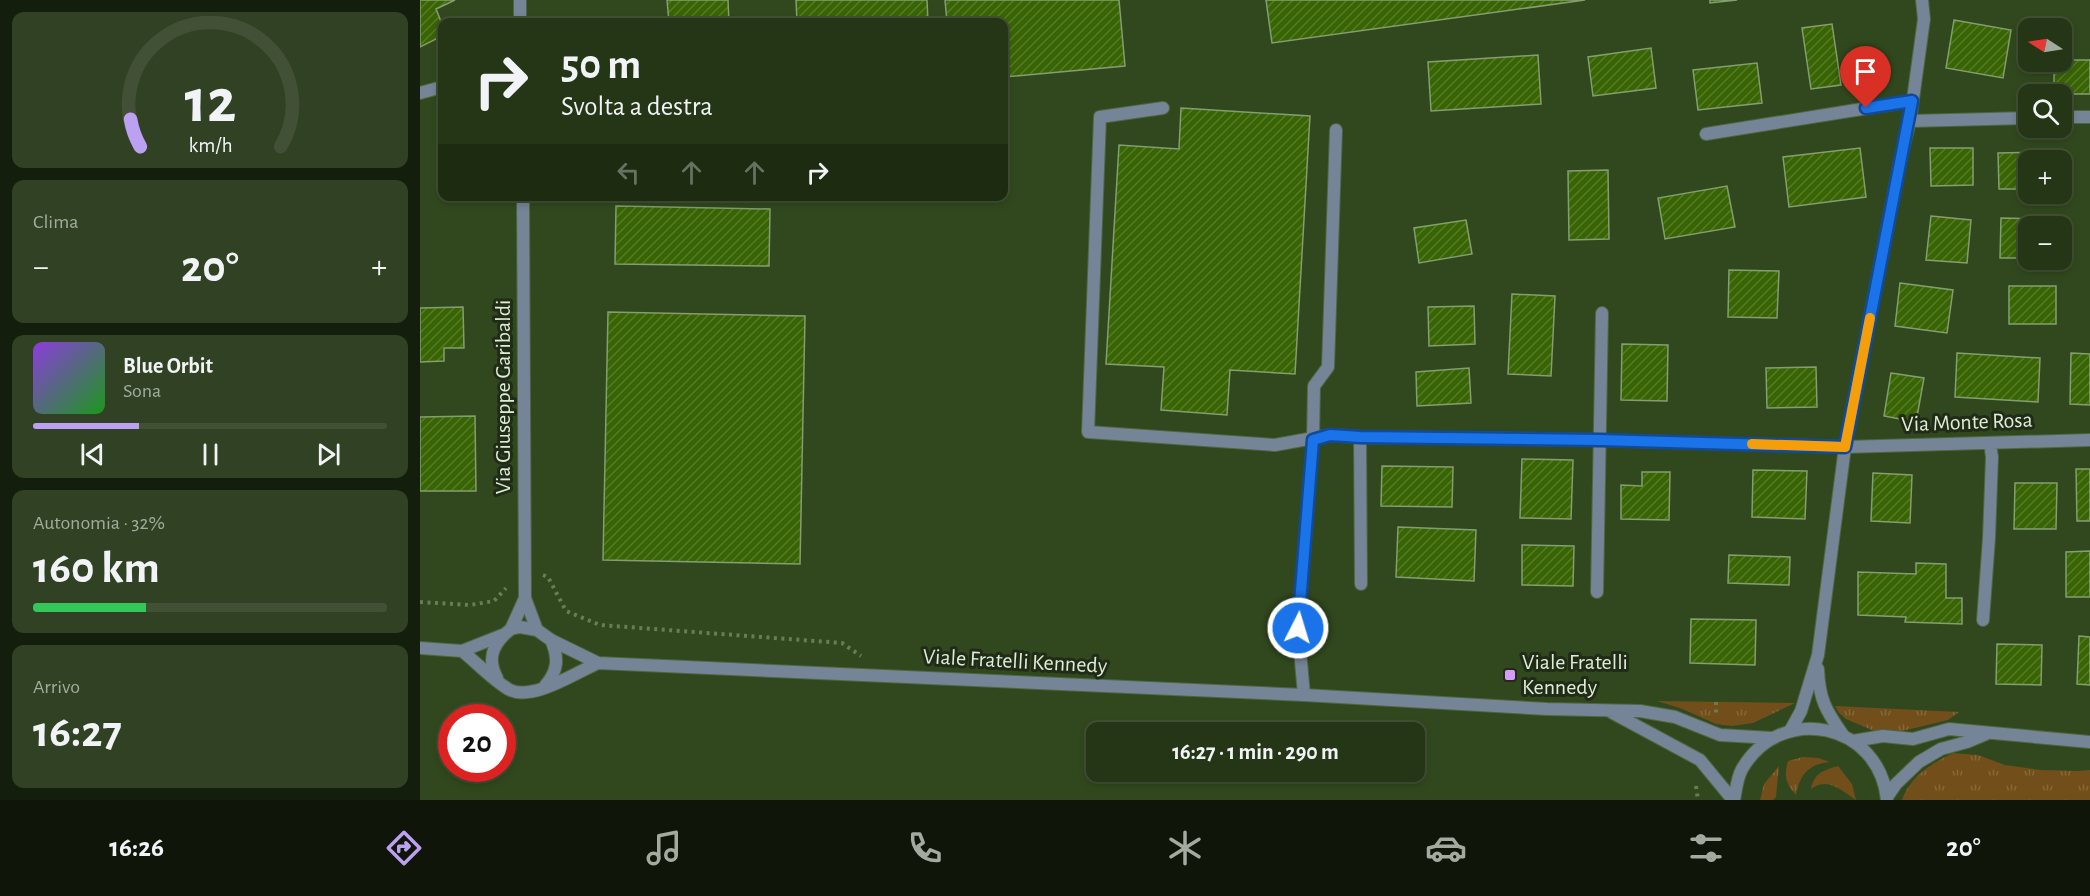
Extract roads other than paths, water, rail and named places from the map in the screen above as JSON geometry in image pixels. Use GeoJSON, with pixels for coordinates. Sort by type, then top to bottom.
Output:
{"type":"FeatureCollection","features":[{"type":"Feature","properties":{"kind":"street"},"geometry":{"type":"LineString","coordinates":[[520,0],[520,18]]}},
{"type":"Feature","properties":{"kind":"street"},"geometry":{"type":"LineString","coordinates":[[1848,738],[1829,715],[1819,690],[1818,655],[1845,447],[1900,161],[1910,121],[1924,20],[1922,0]]}},
{"type":"Feature","properties":{"kind":"street"},"geometry":{"type":"LineString","coordinates":[[420,93],[438,88]]}},
{"type":"Feature","properties":{"kind":"street"},"geometry":{"type":"LineString","coordinates":[[1706,134],[1912,101]]}},
{"type":"Feature","properties":{"kind":"street","name":"Via Monte Rosa"},"geometry":{"type":"LineString","coordinates":[[1163,108],[1100,117],[1088,432],[1275,445],[1313,440],[1330,435],[1845,447],[2090,440]]}},
{"type":"Feature","properties":{"kind":"street"},"geometry":{"type":"LineString","coordinates":[[2072,117],[2090,117]]}},
{"type":"Feature","properties":{"kind":"street"},"geometry":{"type":"LineString","coordinates":[[1910,121],[2018,118]]}},
{"type":"Feature","properties":{"kind":"street"},"geometry":{"type":"LineString","coordinates":[[1304,695],[1298,628],[1313,440],[1314,386],[1328,367],[1336,130]]}},
{"type":"Feature","properties":{"kind":"street","name":"Via Giuseppe Garibaldi"},"geometry":{"type":"LineString","coordinates":[[523,201],[525,598],[537,630]]}},
{"type":"Feature","properties":{"kind":"street"},"geometry":{"type":"LineString","coordinates":[[1597,592],[1602,313]]}},
{"type":"Feature","properties":{"kind":"street"},"geometry":{"type":"LineString","coordinates":[[1360,437],[1361,584]]}},
{"type":"Feature","properties":{"kind":"street"},"geometry":{"type":"LineString","coordinates":[[1983,620],[1989,538],[1992,457],[1990,443]]}},
{"type":"Feature","properties":{"kind":"street","name":"Via Giuseppe Garibaldi"},"geometry":{"type":"LineString","coordinates":[[508,632],[525,598]]}},
{"type":"Feature","properties":{"kind":"street"},"geometry":{"type":"LineString","coordinates":[[420,648],[462,651],[520,627],[537,630]]}},
{"type":"Feature","properties":{"kind":"street","name":"Viale Fratelli Kennedy"},"geometry":{"type":"LineString","coordinates":[[537,630],[551,640],[598,663],[1640,711],[1675,717],[1720,735],[1772,738]]}},
{"type":"Feature","properties":{"kind":"street"},"geometry":{"type":"LineString","coordinates":[[498,681],[492,669],[491,656],[496,643],[508,632]]}},
{"type":"Feature","properties":{"kind":"street"},"geometry":{"type":"LineString","coordinates":[[544,687],[553,677],[557,665],[556,652],[551,640]]}},
{"type":"Feature","properties":{"kind":"street","name":"Viale Fratelli Kennedy"},"geometry":{"type":"LineString","coordinates":[[462,651],[507,689],[520,693],[532,692],[598,663]]}},
{"type":"Feature","properties":{"kind":"street"},"geometry":{"type":"LineString","coordinates":[[1790,731],[1801,711],[1818,655]]}},
{"type":"Feature","properties":{"kind":"street","name":"Viale Fratelli Kennedy"},"geometry":{"type":"LineString","coordinates":[[1610,711],[1700,760],[1733,800]]}},
{"type":"Feature","properties":{"kind":"street","name":"Viale Fratelli Kennedy"},"geometry":{"type":"LineString","coordinates":[[1733,800],[1742,770],[1755,752],[1772,738],[1790,731],[1816,728],[1848,738],[1883,736],[1913,739],[1948,729],[2090,742]]}},
{"type":"Feature","properties":{"kind":"street","name":"Viale Fratelli Kennedy"},"geometry":{"type":"LineString","coordinates":[[1887,799],[1896,784],[1919,762],[1941,749],[1986,734]]}},
{"type":"Feature","properties":{"kind":"street","name":"Viale Fratelli Kennedy"},"geometry":{"type":"LineString","coordinates":[[1848,738],[1869,755],[1877,767],[1887,799]]}},
{"type":"Feature","properties":{"kind":"place","name":"Viale Fratelli Kennedy"},"geometry":{"type":"Point","coordinates":[1510,675]}}]}
